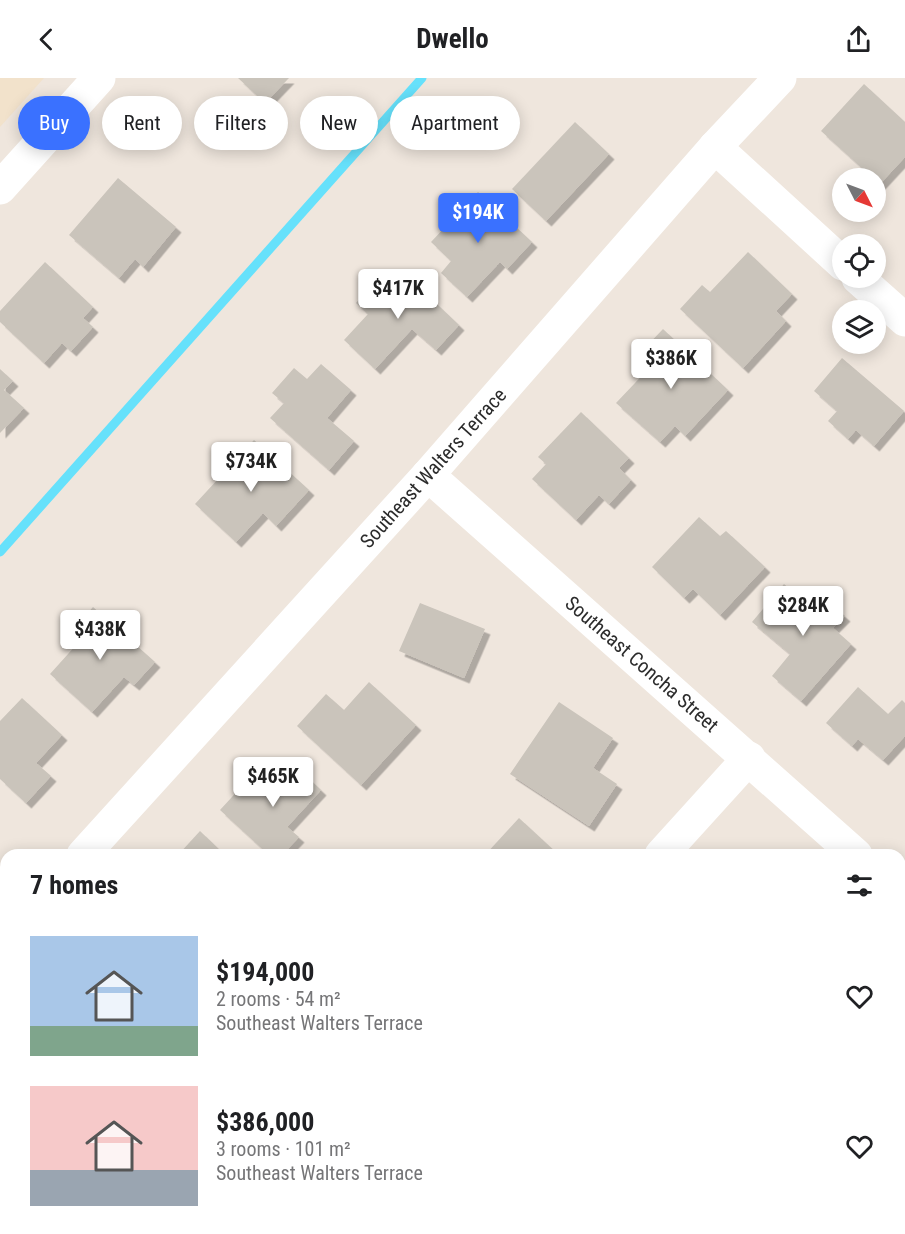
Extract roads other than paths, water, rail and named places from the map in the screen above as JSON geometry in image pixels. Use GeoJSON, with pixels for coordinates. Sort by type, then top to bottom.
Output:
{"type":"FeatureCollection","features":[{"type":"Feature","properties":{"kind":"street"},"geometry":{"type":"LineString","coordinates":[[0,188],[99,78]]}},
{"type":"Feature","properties":{"kind":"street","name":"Southeast Walters Terrace"},"geometry":{"type":"LineString","coordinates":[[87,849],[428,475],[715,147],[780,78]]}},
{"type":"Feature","properties":{"kind":"street"},"geometry":{"type":"LineString","coordinates":[[715,147],[832,254]]}},
{"type":"Feature","properties":{"kind":"street"},"geometry":{"type":"LineString","coordinates":[[869,288],[905,320]]}},
{"type":"Feature","properties":{"kind":"street","name":"Southeast Concha Street"},"geometry":{"type":"LineString","coordinates":[[428,475],[849,849]]}},
{"type":"Feature","properties":{"kind":"street"},"geometry":{"type":"LineString","coordinates":[[667,849],[749,758]]}},
{"type":"Feature","properties":{"kind":"waterway"},"geometry":{"type":"LineString","coordinates":[[0,552],[422,78]]}}]}
